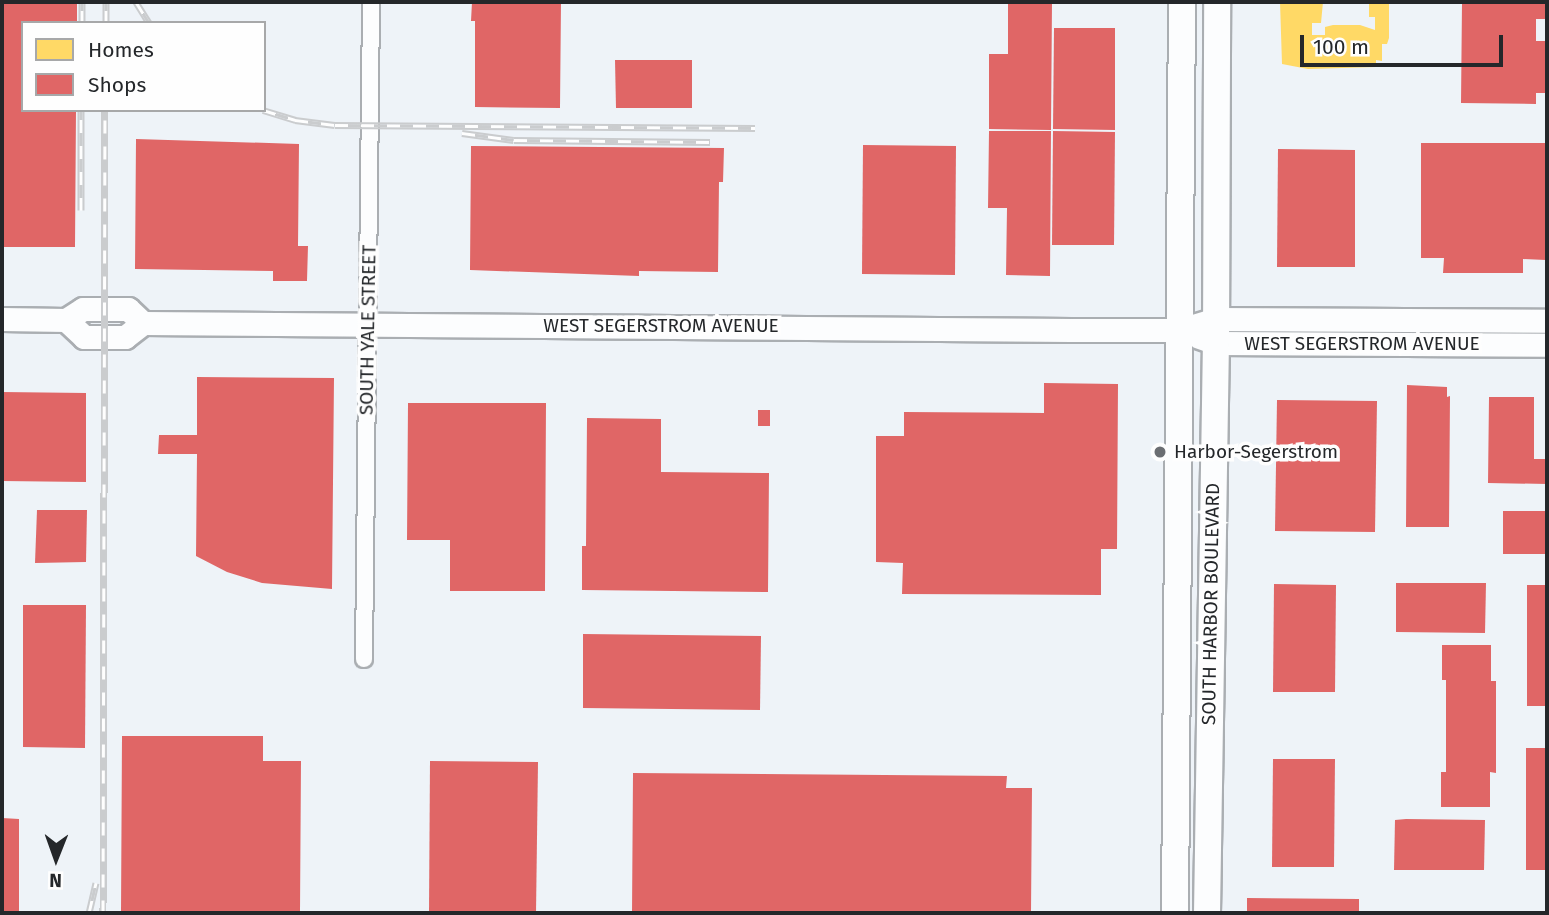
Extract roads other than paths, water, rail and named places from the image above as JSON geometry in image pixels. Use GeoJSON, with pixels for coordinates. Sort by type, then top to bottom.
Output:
{"type":"FeatureCollection","features":[{"type":"Feature","properties":{"kind":"main road","name":"SOUTH HARBOR BOULEVARD"},"geometry":{"type":"LineString","coordinates":[[1175,913],[1182,2]]}},
{"type":"Feature","properties":{"kind":"main road","name":"SOUTH HARBOR BOULEVARD"},"geometry":{"type":"LineString","coordinates":[[1207,913],[1216,331],[1217,2]]}},
{"type":"Feature","properties":{"kind":"main road","name":"WEST SEGERSTROM AVENUE"},"geometry":{"type":"LineString","coordinates":[[2,319],[66,320],[83,309],[128,309],[143,323],[1180,330],[1547,345]]}},
{"type":"Feature","properties":{"kind":"main road","name":"WEST SEGERSTROM AVENUE"},"geometry":{"type":"LineString","coordinates":[[1216,331],[1547,321]]}},
{"type":"Feature","properties":{"kind":"street","name":"SOUTH YALE STREET"},"geometry":{"type":"LineString","coordinates":[[364,659],[371,2]]}},
{"type":"Feature","properties":{"kind":"railway"},"geometry":{"type":"LineString","coordinates":[[82,2],[82,21]]}},
{"type":"Feature","properties":{"kind":"railway"},"geometry":{"type":"LineString","coordinates":[[106,2],[106,21]]}},
{"type":"Feature","properties":{"kind":"railway"},"geometry":{"type":"LineString","coordinates":[[136,2],[148,21]]}},
{"type":"Feature","properties":{"kind":"railway"},"geometry":{"type":"LineString","coordinates":[[266,111],[295,120],[335,125],[755,128]]}},
{"type":"Feature","properties":{"kind":"railway"},"geometry":{"type":"LineString","coordinates":[[81,112],[81,210]]}},
{"type":"Feature","properties":{"kind":"railway"},"geometry":{"type":"LineString","coordinates":[[103,913],[105,112]]}},
{"type":"Feature","properties":{"kind":"railway"},"geometry":{"type":"LineString","coordinates":[[462,133],[514,140],[710,142]]}},
{"type":"Feature","properties":{"kind":"railway"},"geometry":{"type":"LineString","coordinates":[[89,913],[96,883]]}},
{"type":"Feature","properties":{"kind":"place","name":"Harbor-Segerstrom"},"geometry":{"type":"Point","coordinates":[1160,452]}}]}
